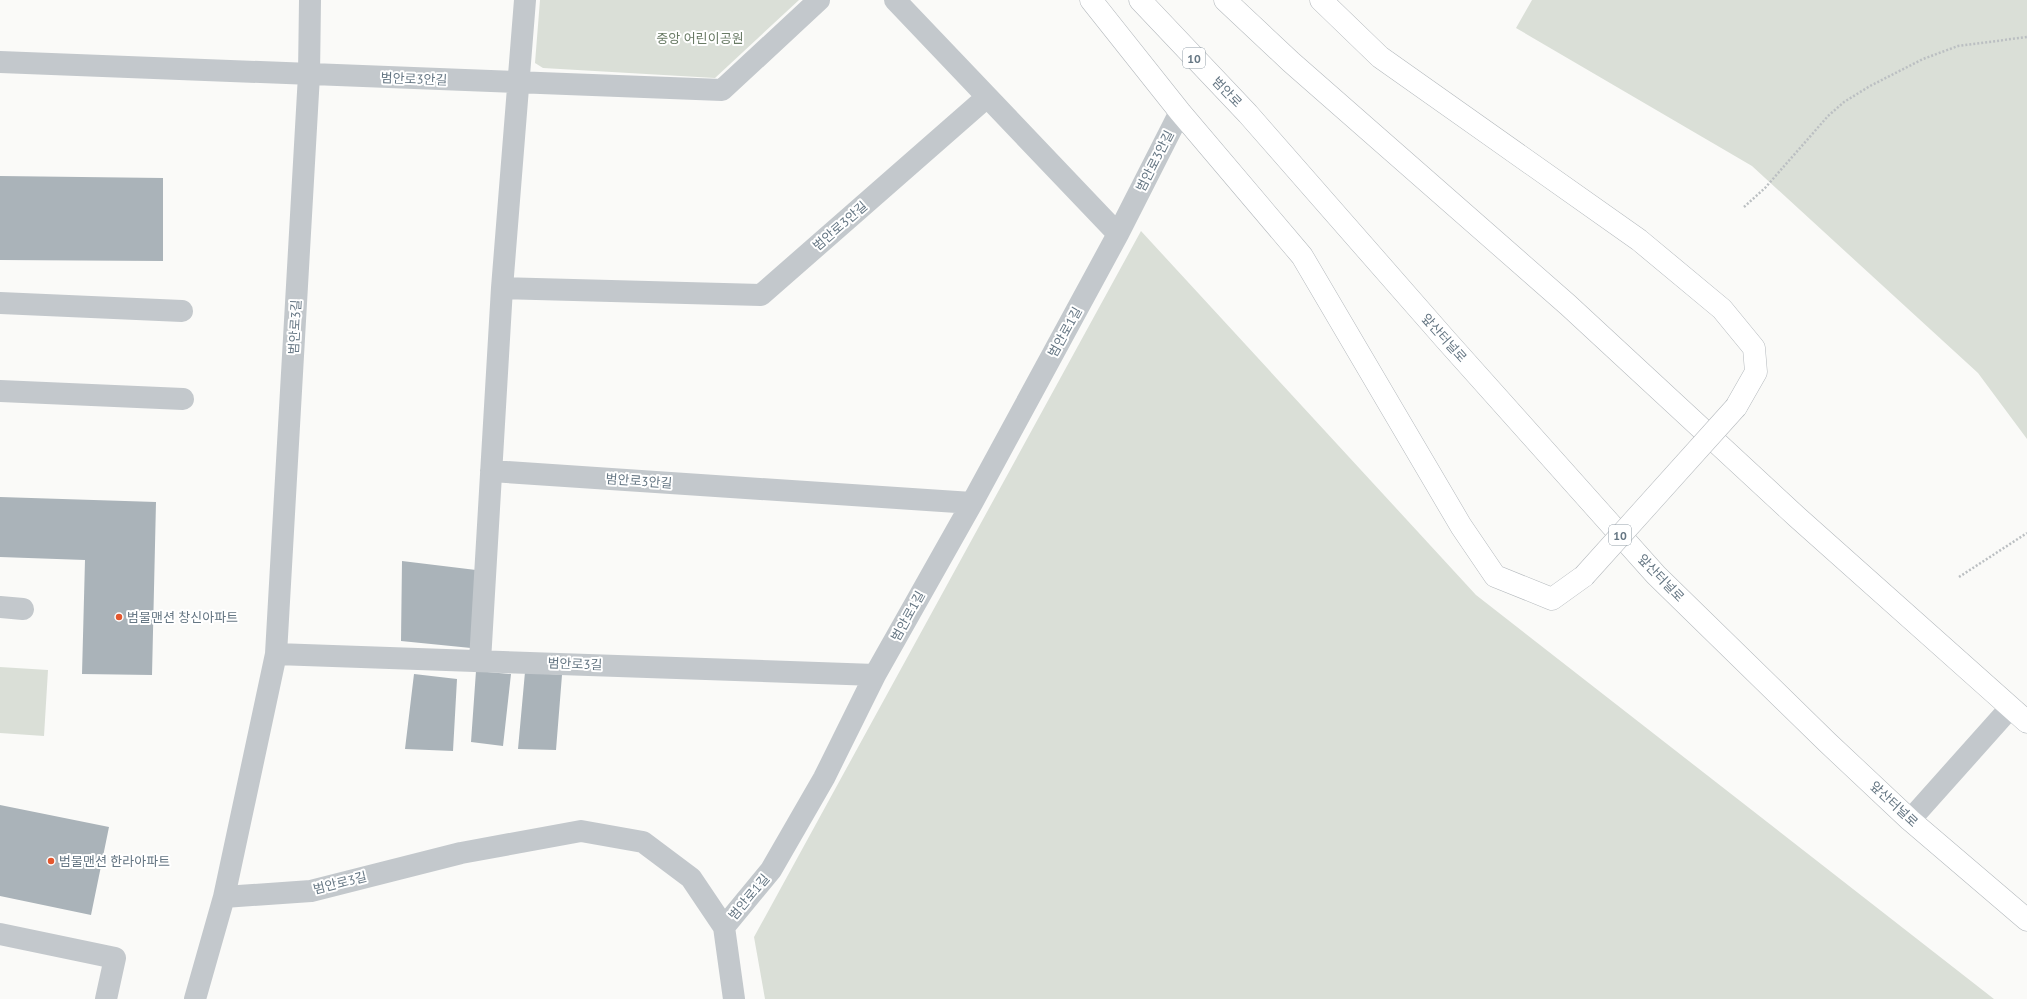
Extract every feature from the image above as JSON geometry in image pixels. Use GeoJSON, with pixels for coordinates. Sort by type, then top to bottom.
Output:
{"type":"FeatureCollection","features":[{"type":"Feature","properties":{"kind":"highway"},"geometry":{"type":"LineString","coordinates":[[1091,0],[1180,112],[1302,256],[1462,526],[1495,576],[1552,599],[1584,576],[1736,407],[1756,372],[1754,348],[1722,309],[1639,240],[1380,57],[1321,0]]}},
{"type":"Feature","properties":{"kind":"highway","name":"범안로"},"geometry":{"type":"LineString","coordinates":[[1140,0],[1248,114]]}},
{"type":"Feature","properties":{"kind":"highway"},"geometry":{"type":"LineString","coordinates":[[1225,0],[1291,62],[1568,305],[1797,517],[2027,722]]}},
{"type":"Feature","properties":{"kind":"highway","name":"앞산터널로"},"geometry":{"type":"LineString","coordinates":[[1248,114],[1441,334],[1656,575],[1827,742],[1910,820],[2027,920]]}},
{"type":"Feature","properties":{"kind":"street","name":"범안로3길"},"geometry":{"type":"LineString","coordinates":[[195,999],[224,897],[276,654],[309,75],[310,0]]}},
{"type":"Feature","properties":{"kind":"street"},"geometry":{"type":"LineString","coordinates":[[480,661],[502,288],[525,0]]}},
{"type":"Feature","properties":{"kind":"street","name":"범안로3안길"},"geometry":{"type":"LineString","coordinates":[[0,62],[722,90],[819,0]]}},
{"type":"Feature","properties":{"kind":"street"},"geometry":{"type":"LineString","coordinates":[[895,0],[1118,234]]}},
{"type":"Feature","properties":{"kind":"street","name":"범안로3안길"},"geometry":{"type":"LineString","coordinates":[[502,288],[761,296],[988,97]]}},
{"type":"Feature","properties":{"kind":"street","name":"범안로3안길"},"geometry":{"type":"LineString","coordinates":[[1118,234],[1180,112]]}},
{"type":"Feature","properties":{"kind":"street","name":"범안로1길"},"geometry":{"type":"LineString","coordinates":[[734,999],[724,927],[771,870],[824,778],[875,675],[972,503],[1118,234]]}},
{"type":"Feature","properties":{"kind":"street"},"geometry":{"type":"LineString","coordinates":[[0,303],[182,310]]}},
{"type":"Feature","properties":{"kind":"street"},"geometry":{"type":"LineString","coordinates":[[0,391],[183,399]]}},
{"type":"Feature","properties":{"kind":"street","name":"범안로3안길"},"geometry":{"type":"LineString","coordinates":[[491,472],[972,503]]}},
{"type":"Feature","properties":{"kind":"street"},"geometry":{"type":"LineString","coordinates":[[0,607],[23,609]]}},
{"type":"Feature","properties":{"kind":"street","name":"범안로3길"},"geometry":{"type":"LineString","coordinates":[[276,654],[875,675]]}},
{"type":"Feature","properties":{"kind":"street"},"geometry":{"type":"LineString","coordinates":[[1910,820],[2010,708]]}},
{"type":"Feature","properties":{"kind":"street","name":"범안로3길"},"geometry":{"type":"LineString","coordinates":[[224,897],[311,891],[460,853],[581,831],[643,842],[692,878],[724,927]]}},
{"type":"Feature","properties":{"kind":"street"},"geometry":{"type":"LineString","coordinates":[[0,934],[115,958],[106,999]]}},
{"type":"Feature","properties":{"kind":"path"},"geometry":{"type":"LineString","coordinates":[[1744,206],[1765,188],[1828,116],[1844,102],[1870,86],[1923,59],[1958,46],[2027,37]]}},
{"type":"Feature","properties":{"kind":"path"},"geometry":{"type":"LineString","coordinates":[[1959,577],[2027,533]]}},
{"type":"Feature","properties":{"kind":"green space","name":"중앙 어린이공원"},"geometry":{"type":"Polygon","coordinates":[[[540,0],[799,0],[715,78],[543,68],[535,63],[540,0]]]}},
{"type":"Feature","properties":{"kind":"green space"},"geometry":{"type":"Polygon","coordinates":[[[1532,0],[2027,0],[2027,439],[1978,373],[1752,166],[1516,28],[1532,0]]]}},
{"type":"Feature","properties":{"kind":"green space"},"geometry":{"type":"Polygon","coordinates":[[[1141,231],[1476,595],[1994,999],[765,999],[754,937],[1141,231]]]}},
{"type":"Feature","properties":{"kind":"green space"},"geometry":{"type":"Polygon","coordinates":[[[0,667],[48,670],[44,736],[0,733],[0,667]]]}},
{"type":"Feature","properties":{"kind":"building"},"geometry":{"type":"Polygon","coordinates":[[[0,176],[163,178],[163,261],[0,260],[0,176]]]}},
{"type":"Feature","properties":{"kind":"building","name":"범물맨션 창신아파트"},"geometry":{"type":"Polygon","coordinates":[[[0,497],[156,502],[152,675],[82,674],[85,560],[0,557],[0,497]]]}},
{"type":"Feature","properties":{"kind":"building"},"geometry":{"type":"Polygon","coordinates":[[[402,561],[476,570],[471,648],[401,641],[402,561]]]}},
{"type":"Feature","properties":{"kind":"building"},"geometry":{"type":"Polygon","coordinates":[[[476,671],[511,674],[503,746],[471,742],[476,671]]]}},
{"type":"Feature","properties":{"kind":"building"},"geometry":{"type":"Polygon","coordinates":[[[525,672],[562,675],[556,750],[518,749],[525,672]]]}},
{"type":"Feature","properties":{"kind":"building"},"geometry":{"type":"Polygon","coordinates":[[[414,674],[457,679],[453,751],[405,749],[414,674]]]}},
{"type":"Feature","properties":{"kind":"building","name":"범물맨션 한라아파트"},"geometry":{"type":"Polygon","coordinates":[[[0,805],[109,827],[91,915],[0,896],[0,805]]]}},
{"type":"Feature","properties":{"kind":"place","name":"범물맨션 창신아파트"},"geometry":{"type":"Point","coordinates":[119,617]}},
{"type":"Feature","properties":{"kind":"place","name":"범물맨션 한라아파트"},"geometry":{"type":"Point","coordinates":[51,861]}}]}
